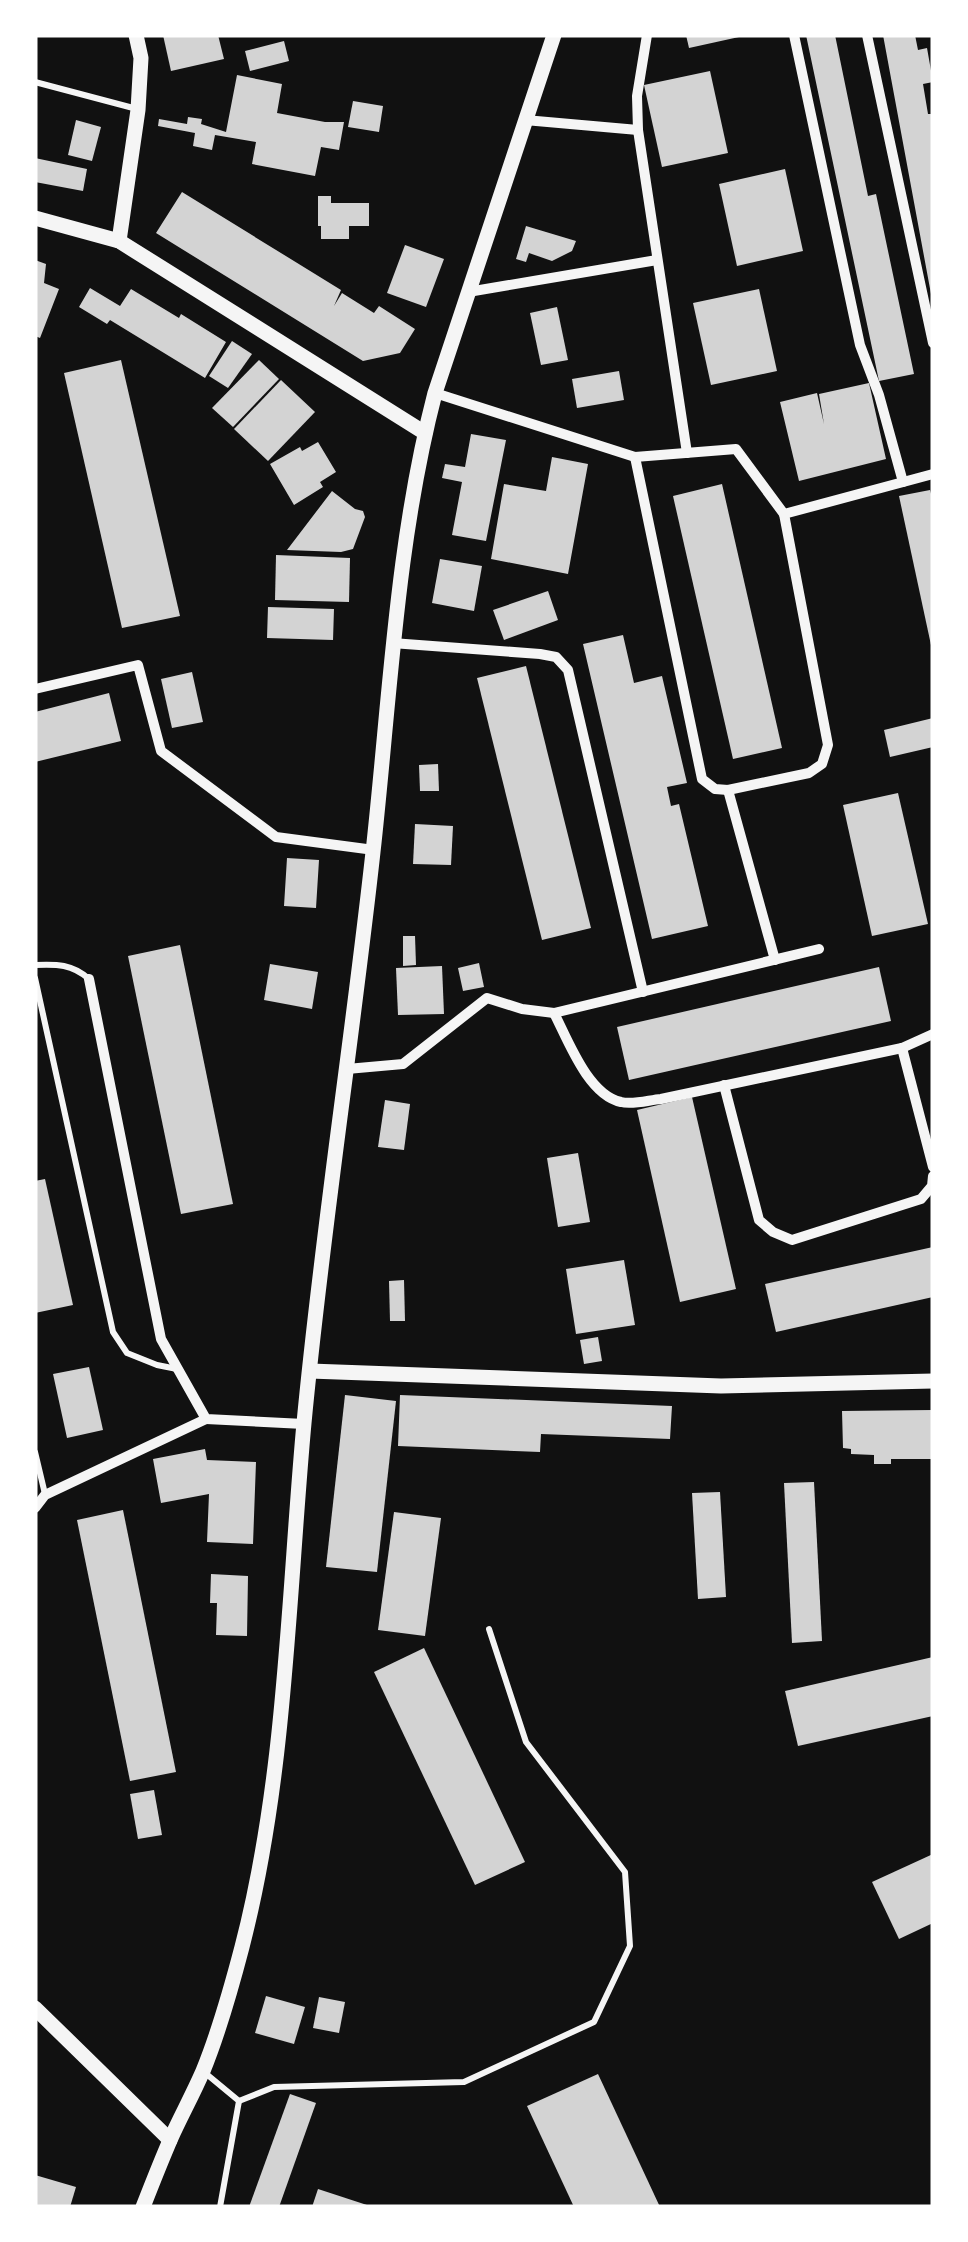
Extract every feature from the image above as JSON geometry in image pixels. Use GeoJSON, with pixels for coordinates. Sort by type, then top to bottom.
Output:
{"type":"FeatureCollection","features":[{"type":"Feature","properties":{"kind":"street"},"geometry":{"type":"LineString","coordinates":[[119,242],[138,110],[141,58],[136,35]]}},
{"type":"Feature","properties":{"kind":"street"},"geometry":{"type":"LineString","coordinates":[[143,2207],[203,2071],[242,1949],[276,1762],[304,1424],[374,850],[392,644],[425,433],[554,35]]}},
{"type":"Feature","properties":{"kind":"street"},"geometry":{"type":"LineString","coordinates":[[647,35],[637,96],[638,130],[687,453]]}},
{"type":"Feature","properties":{"kind":"street"},"geometry":{"type":"LineString","coordinates":[[794,35],[860,345],[880,396],[903,482]]}},
{"type":"Feature","properties":{"kind":"street"},"geometry":{"type":"LineString","coordinates":[[867,35],[933,342]]}},
{"type":"Feature","properties":{"kind":"street"},"geometry":{"type":"LineString","coordinates":[[525,120],[638,130]]}},
{"type":"Feature","properties":{"kind":"street"},"geometry":{"type":"LineString","coordinates":[[35,218],[119,242],[425,433]]}},
{"type":"Feature","properties":{"kind":"street"},"geometry":{"type":"LineString","coordinates":[[468,292],[658,260]]}},
{"type":"Feature","properties":{"kind":"street"},"geometry":{"type":"LineString","coordinates":[[435,393],[635,457],[736,449],[784,514],[828,745],[822,764],[808,774],[728,790],[715,790],[702,779],[635,457]]}},
{"type":"Feature","properties":{"kind":"street"},"geometry":{"type":"LineString","coordinates":[[784,514],[933,474]]}},
{"type":"Feature","properties":{"kind":"street"},"geometry":{"type":"LineString","coordinates":[[392,644],[540,654],[556,657],[568,670],[643,992]]}},
{"type":"Feature","properties":{"kind":"street"},"geometry":{"type":"LineString","coordinates":[[35,690],[138,665],[161,751],[276,837],[374,850]]}},
{"type":"Feature","properties":{"kind":"street"},"geometry":{"type":"LineString","coordinates":[[728,790],[774,960]]}},
{"type":"Feature","properties":{"kind":"street"},"geometry":{"type":"LineString","coordinates":[[347,1069],[404,1064],[487,998],[522,1009],[554,1013],[819,949]]}},
{"type":"Feature","properties":{"kind":"street"},"geometry":{"type":"LineString","coordinates":[[89,980],[161,1338],[206,1419]]}},
{"type":"Feature","properties":{"kind":"street"},"geometry":{"type":"LineString","coordinates":[[554,1013],[596,1087],[608,1098],[624,1103],[902,1048],[933,1034]]}},
{"type":"Feature","properties":{"kind":"street"},"geometry":{"type":"LineString","coordinates":[[902,1048],[933,1167]]}},
{"type":"Feature","properties":{"kind":"street"},"geometry":{"type":"LineString","coordinates":[[724,1085],[759,1220],[773,1232],[792,1240],[920,1200],[932,1186],[933,1176]]}},
{"type":"Feature","properties":{"kind":"street"},"geometry":{"type":"LineString","coordinates":[[310,1371],[720,1386],[933,1381]]}},
{"type":"Feature","properties":{"kind":"street"},"geometry":{"type":"LineString","coordinates":[[35,1508],[45,1495],[206,1419],[304,1424]]}},
{"type":"Feature","properties":{"kind":"street"},"geometry":{"type":"LineString","coordinates":[[35,2008],[170,2140]]}},
{"type":"Feature","properties":{"kind":"lane"},"geometry":{"type":"LineString","coordinates":[[35,82],[138,110]]}},
{"type":"Feature","properties":{"kind":"lane"},"geometry":{"type":"LineString","coordinates":[[35,965],[59,964],[78,969],[89,980]]}},
{"type":"Feature","properties":{"kind":"lane"},"geometry":{"type":"LineString","coordinates":[[35,978],[113,1332],[128,1353],[178,1370]]}},
{"type":"Feature","properties":{"kind":"lane"},"geometry":{"type":"LineString","coordinates":[[35,1452],[45,1495]]}},
{"type":"Feature","properties":{"kind":"lane"},"geometry":{"type":"LineString","coordinates":[[239,2100],[274,2087],[464,2082],[594,2022],[630,1946],[624,1872],[526,1742],[489,1629]]}},
{"type":"Feature","properties":{"kind":"lane"},"geometry":{"type":"LineString","coordinates":[[203,2071],[239,2100]]}},
{"type":"Feature","properties":{"kind":"lane"},"geometry":{"type":"LineString","coordinates":[[220,2207],[239,2100]]}},
{"type":"Feature","properties":{"kind":"building"},"geometry":{"type":"Polygon","coordinates":[[[163,35],[218,35],[224,59],[171,71],[163,35]]]}},
{"type":"Feature","properties":{"kind":"building"},"geometry":{"type":"Polygon","coordinates":[[[686,35],[739,35],[739,37],[689,48],[686,35]]]}},
{"type":"Feature","properties":{"kind":"building"},"geometry":{"type":"Polygon","coordinates":[[[806,35],[835,35],[868,196],[876,194],[914,374],[879,381],[806,35]]]}},
{"type":"Feature","properties":{"kind":"building"},"geometry":{"type":"Polygon","coordinates":[[[883,35],[915,35],[918,50],[927,48],[933,82],[923,84],[928,114],[933,114],[933,294],[931,294],[883,35]]]}},
{"type":"Feature","properties":{"kind":"building"},"geometry":{"type":"Polygon","coordinates":[[[284,41],[289,61],[250,71],[245,51],[284,41]]]}},
{"type":"Feature","properties":{"kind":"building"},"geometry":{"type":"Polygon","coordinates":[[[710,71],[728,153],[662,167],[644,85],[710,71]]]}},
{"type":"Feature","properties":{"kind":"building"},"geometry":{"type":"Polygon","coordinates":[[[237,75],[282,84],[277,113],[344,122],[339,150],[321,147],[315,176],[252,164],[256,142],[215,135],[212,150],[193,146],[195,133],[158,126],[159,119],[187,124],[188,117],[202,119],[201,124],[226,132],[237,75]]]}},
{"type":"Feature","properties":{"kind":"building"},"geometry":{"type":"Polygon","coordinates":[[[353,101],[383,106],[379,132],[348,127],[353,101]]]}},
{"type":"Feature","properties":{"kind":"building"},"geometry":{"type":"Polygon","coordinates":[[[76,120],[101,127],[92,161],[68,155],[76,120]]]}},
{"type":"Feature","properties":{"kind":"building"},"geometry":{"type":"Polygon","coordinates":[[[35,158],[87,169],[83,191],[35,182],[35,158]]]}},
{"type":"Feature","properties":{"kind":"building"},"geometry":{"type":"Polygon","coordinates":[[[785,169],[803,251],[737,266],[719,184],[785,169]]]}},
{"type":"Feature","properties":{"kind":"building"},"geometry":{"type":"Polygon","coordinates":[[[182,192],[341,290],[334,306],[342,293],[374,313],[379,306],[415,329],[400,353],[363,361],[156,233],[182,192]]]}},
{"type":"Feature","properties":{"kind":"building"},"geometry":{"type":"Polygon","coordinates":[[[318,196],[331,196],[331,203],[369,203],[369,226],[349,226],[349,239],[321,239],[318,196]]]}},
{"type":"Feature","properties":{"kind":"building"},"geometry":{"type":"Polygon","coordinates":[[[526,226],[576,241],[572,251],[552,261],[529,253],[526,262],[516,259],[526,226]]]}},
{"type":"Feature","properties":{"kind":"building"},"geometry":{"type":"Polygon","coordinates":[[[405,245],[444,259],[426,307],[387,293],[405,245]]]}},
{"type":"Feature","properties":{"kind":"building"},"geometry":{"type":"Polygon","coordinates":[[[35,260],[46,264],[44,283],[59,289],[40,338],[35,336],[35,260]]]}},
{"type":"Feature","properties":{"kind":"building"},"geometry":{"type":"Polygon","coordinates":[[[90,288],[120,306],[131,289],[226,342],[205,378],[110,320],[107,324],[79,307],[90,288]]]}},
{"type":"Feature","properties":{"kind":"building"},"geometry":{"type":"Polygon","coordinates":[[[759,289],[777,371],[711,385],[693,303],[759,289]]]}},
{"type":"Feature","properties":{"kind":"building"},"geometry":{"type":"Polygon","coordinates":[[[557,307],[568,360],[541,365],[530,313],[557,307]]]}},
{"type":"Feature","properties":{"kind":"building"},"geometry":{"type":"Polygon","coordinates":[[[232,341],[252,354],[228,388],[209,376],[232,341]]]}},
{"type":"Feature","properties":{"kind":"building"},"geometry":{"type":"Polygon","coordinates":[[[121,360],[180,616],[122,628],[64,373],[121,360]]]}},
{"type":"Feature","properties":{"kind":"building"},"geometry":{"type":"Polygon","coordinates":[[[259,360],[279,379],[233,427],[212,408],[259,360]]]}},
{"type":"Feature","properties":{"kind":"building"},"geometry":{"type":"Polygon","coordinates":[[[619,371],[624,400],[577,408],[572,379],[619,371]]]}},
{"type":"Feature","properties":{"kind":"building"},"geometry":{"type":"Polygon","coordinates":[[[281,380],[315,412],[268,461],[234,429],[281,380]]]}},
{"type":"Feature","properties":{"kind":"building"},"geometry":{"type":"Polygon","coordinates":[[[869,383],[886,459],[799,481],[780,402],[817,393],[824,424],[819,394],[869,383]]]}},
{"type":"Feature","properties":{"kind":"building"},"geometry":{"type":"Polygon","coordinates":[[[471,434],[506,440],[486,541],[452,535],[462,482],[442,478],[445,464],[465,467],[471,434]]]}},
{"type":"Feature","properties":{"kind":"building"},"geometry":{"type":"Polygon","coordinates":[[[318,442],[336,472],[320,482],[323,487],[294,505],[270,464],[318,442]]]}},
{"type":"Feature","properties":{"kind":"building"},"geometry":{"type":"Polygon","coordinates":[[[552,457],[588,464],[568,574],[491,559],[504,484],[546,491],[552,457]]]}},
{"type":"Feature","properties":{"kind":"building"},"geometry":{"type":"Polygon","coordinates":[[[722,484],[782,748],[733,759],[673,496],[722,484]]]}},
{"type":"Feature","properties":{"kind":"building"},"geometry":{"type":"Polygon","coordinates":[[[930,490],[933,501],[931,645],[899,496],[930,490]]]}},
{"type":"Feature","properties":{"kind":"building"},"geometry":{"type":"Polygon","coordinates":[[[332,491],[363,511],[365,517],[353,549],[287,550],[332,491]]]}},
{"type":"Feature","properties":{"kind":"building"},"geometry":{"type":"Polygon","coordinates":[[[276,555],[350,558],[349,602],[275,600],[276,555]]]}},
{"type":"Feature","properties":{"kind":"building"},"geometry":{"type":"Polygon","coordinates":[[[440,559],[482,566],[474,611],[432,603],[440,559]]]}},
{"type":"Feature","properties":{"kind":"building"},"geometry":{"type":"Polygon","coordinates":[[[548,591],[558,620],[504,640],[493,610],[548,591]]]}},
{"type":"Feature","properties":{"kind":"building"},"geometry":{"type":"Polygon","coordinates":[[[268,607],[334,609],[333,640],[267,638],[268,607]]]}},
{"type":"Feature","properties":{"kind":"building"},"geometry":{"type":"Polygon","coordinates":[[[623,635],[634,683],[662,676],[687,783],[667,787],[671,806],[679,804],[708,926],[652,939],[583,644],[623,635]]]}},
{"type":"Feature","properties":{"kind":"building"},"geometry":{"type":"Polygon","coordinates":[[[526,666],[591,928],[542,940],[477,678],[526,666]]]}},
{"type":"Feature","properties":{"kind":"building"},"geometry":{"type":"Polygon","coordinates":[[[192,672],[203,722],[172,728],[161,679],[192,672]]]}},
{"type":"Feature","properties":{"kind":"building"},"geometry":{"type":"Polygon","coordinates":[[[109,693],[121,741],[35,762],[35,712],[109,693]]]}},
{"type":"Feature","properties":{"kind":"building"},"geometry":{"type":"Polygon","coordinates":[[[933,718],[933,747],[890,757],[884,730],[933,718]]]}},
{"type":"Feature","properties":{"kind":"building"},"geometry":{"type":"Polygon","coordinates":[[[438,764],[439,791],[420,791],[419,765],[438,764]]]}},
{"type":"Feature","properties":{"kind":"building"},"geometry":{"type":"Polygon","coordinates":[[[898,793],[928,924],[872,936],[843,805],[898,793]]]}},
{"type":"Feature","properties":{"kind":"building"},"geometry":{"type":"Polygon","coordinates":[[[415,824],[453,826],[451,865],[413,864],[415,824]]]}},
{"type":"Feature","properties":{"kind":"building"},"geometry":{"type":"Polygon","coordinates":[[[287,858],[319,860],[316,908],[284,906],[287,858]]]}},
{"type":"Feature","properties":{"kind":"building"},"geometry":{"type":"Polygon","coordinates":[[[403,936],[415,936],[416,965],[403,966],[403,936]]]}},
{"type":"Feature","properties":{"kind":"building"},"geometry":{"type":"Polygon","coordinates":[[[180,945],[233,1204],[181,1214],[128,956],[180,945]]]}},
{"type":"Feature","properties":{"kind":"building"},"geometry":{"type":"Polygon","coordinates":[[[479,963],[484,987],[463,991],[458,968],[479,963]]]}},
{"type":"Feature","properties":{"kind":"building"},"geometry":{"type":"Polygon","coordinates":[[[270,964],[318,972],[312,1009],[264,1000],[270,964]]]}},
{"type":"Feature","properties":{"kind":"building"},"geometry":{"type":"Polygon","coordinates":[[[442,966],[444,1014],[398,1015],[396,968],[442,966]]]}},
{"type":"Feature","properties":{"kind":"building"},"geometry":{"type":"Polygon","coordinates":[[[879,967],[891,1021],[629,1080],[617,1027],[879,967]]]}},
{"type":"Feature","properties":{"kind":"building"},"geometry":{"type":"Polygon","coordinates":[[[692,1097],[736,1289],[680,1302],[637,1110],[692,1097]]]}},
{"type":"Feature","properties":{"kind":"building"},"geometry":{"type":"Polygon","coordinates":[[[385,1100],[410,1104],[404,1150],[378,1147],[385,1100]]]}},
{"type":"Feature","properties":{"kind":"building"},"geometry":{"type":"Polygon","coordinates":[[[578,1153],[590,1222],[558,1227],[547,1158],[578,1153]]]}},
{"type":"Feature","properties":{"kind":"building"},"geometry":{"type":"Polygon","coordinates":[[[45,1179],[73,1305],[35,1313],[35,1181],[45,1179]]]}},
{"type":"Feature","properties":{"kind":"building"},"geometry":{"type":"Polygon","coordinates":[[[933,1247],[933,1297],[776,1332],[765,1284],[933,1247]]]}},
{"type":"Feature","properties":{"kind":"building"},"geometry":{"type":"Polygon","coordinates":[[[624,1260],[635,1325],[576,1334],[566,1269],[624,1260]]]}},
{"type":"Feature","properties":{"kind":"building"},"geometry":{"type":"Polygon","coordinates":[[[404,1280],[405,1321],[390,1321],[389,1281],[404,1280]]]}},
{"type":"Feature","properties":{"kind":"building"},"geometry":{"type":"Polygon","coordinates":[[[598,1337],[602,1361],[584,1364],[580,1340],[598,1337]]]}},
{"type":"Feature","properties":{"kind":"building"},"geometry":{"type":"Polygon","coordinates":[[[89,1367],[103,1430],[67,1438],[53,1374],[89,1367]]]}},
{"type":"Feature","properties":{"kind":"building"},"geometry":{"type":"Polygon","coordinates":[[[345,1395],[396,1401],[377,1572],[326,1567],[345,1395]]]}},
{"type":"Feature","properties":{"kind":"building"},"geometry":{"type":"Polygon","coordinates":[[[400,1395],[672,1406],[670,1439],[541,1434],[540,1452],[398,1446],[400,1395]]]}},
{"type":"Feature","properties":{"kind":"building"},"geometry":{"type":"Polygon","coordinates":[[[933,1410],[933,1459],[891,1459],[891,1464],[874,1464],[874,1455],[851,1454],[851,1449],[843,1448],[842,1411],[933,1410]]]}},
{"type":"Feature","properties":{"kind":"building"},"geometry":{"type":"Polygon","coordinates":[[[205,1449],[207,1460],[256,1462],[253,1544],[207,1542],[209,1494],[161,1503],[153,1459],[205,1449]]]}},
{"type":"Feature","properties":{"kind":"building"},"geometry":{"type":"Polygon","coordinates":[[[814,1482],[822,1641],[792,1643],[784,1483],[814,1482]]]}},
{"type":"Feature","properties":{"kind":"building"},"geometry":{"type":"Polygon","coordinates":[[[720,1492],[726,1597],[698,1599],[692,1493],[720,1492]]]}},
{"type":"Feature","properties":{"kind":"building"},"geometry":{"type":"Polygon","coordinates":[[[123,1510],[176,1772],[130,1781],[77,1520],[123,1510]]]}},
{"type":"Feature","properties":{"kind":"building"},"geometry":{"type":"Polygon","coordinates":[[[394,1512],[441,1518],[425,1636],[378,1630],[394,1512]]]}},
{"type":"Feature","properties":{"kind":"building"},"geometry":{"type":"Polygon","coordinates":[[[211,1574],[248,1576],[247,1636],[216,1635],[217,1603],[210,1603],[211,1574]]]}},
{"type":"Feature","properties":{"kind":"building"},"geometry":{"type":"Polygon","coordinates":[[[424,1648],[525,1862],[475,1885],[374,1672],[424,1648]]]}},
{"type":"Feature","properties":{"kind":"building"},"geometry":{"type":"Polygon","coordinates":[[[933,1657],[933,1716],[798,1746],[785,1691],[933,1657]]]}},
{"type":"Feature","properties":{"kind":"building"},"geometry":{"type":"Polygon","coordinates":[[[154,1790],[162,1835],[138,1839],[130,1794],[154,1790]]]}},
{"type":"Feature","properties":{"kind":"building"},"geometry":{"type":"Polygon","coordinates":[[[933,1854],[933,1923],[899,1939],[872,1882],[933,1854]]]}},
{"type":"Feature","properties":{"kind":"building"},"geometry":{"type":"Polygon","coordinates":[[[266,1996],[305,2007],[294,2044],[255,2033],[266,1996]]]}},
{"type":"Feature","properties":{"kind":"building"},"geometry":{"type":"Polygon","coordinates":[[[319,1997],[345,2002],[339,2033],[313,2028],[319,1997]]]}},
{"type":"Feature","properties":{"kind":"building"},"geometry":{"type":"Polygon","coordinates":[[[598,2074],[660,2207],[574,2207],[527,2106],[598,2074]]]}},
{"type":"Feature","properties":{"kind":"building"},"geometry":{"type":"Polygon","coordinates":[[[290,2094],[316,2103],[279,2207],[249,2207],[290,2094]]]}},
{"type":"Feature","properties":{"kind":"building"},"geometry":{"type":"Polygon","coordinates":[[[35,2175],[76,2187],[70,2207],[35,2207],[35,2175]]]}},
{"type":"Feature","properties":{"kind":"building"},"geometry":{"type":"Polygon","coordinates":[[[318,2189],[370,2206],[370,2207],[312,2207],[318,2189]]]}}]}
